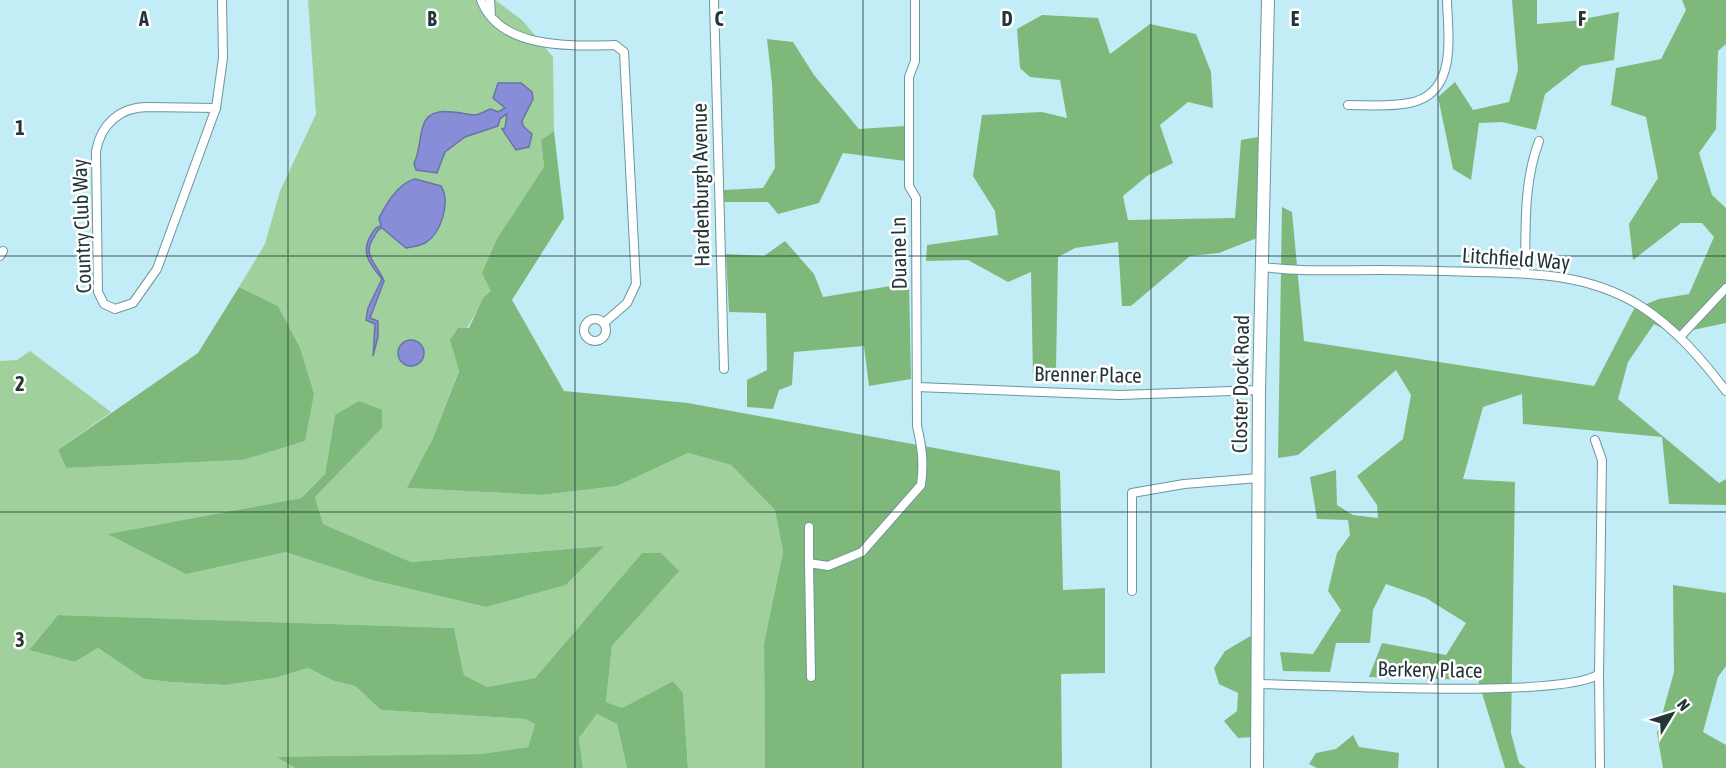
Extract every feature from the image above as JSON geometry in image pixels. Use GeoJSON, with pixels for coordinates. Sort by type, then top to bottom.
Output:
{"type":"FeatureCollection","features":[{"type":"Feature","properties":{"kind":"main road","name":"Closter Dock Road"},"geometry":{"type":"LineString","coordinates":[[1257,768],[1259,390],[1268,0]]}},
{"type":"Feature","properties":{"kind":"street","name":"Country Club Way"},"geometry":{"type":"LineString","coordinates":[[216,108],[138,107],[113,118],[101,134],[96,152],[98,292],[102,302],[110,308],[122,309],[133,303],[157,269],[216,108],[223,58],[222,0]]}},
{"type":"Feature","properties":{"kind":"street"},"geometry":{"type":"LineString","coordinates":[[481,0],[485,10],[504,27],[539,44],[615,45],[624,52],[636,284],[627,303],[604,323]]}},
{"type":"Feature","properties":{"kind":"street"},"geometry":{"type":"LineString","coordinates":[[490,0],[491,15]]}},
{"type":"Feature","properties":{"kind":"street","name":"Hardenburgh Avenue"},"geometry":{"type":"LineString","coordinates":[[714,0],[724,369]]}},
{"type":"Feature","properties":{"kind":"street","name":"Duane Ln"},"geometry":{"type":"LineString","coordinates":[[809,563],[828,566],[862,552],[921,485],[922,441],[917,426],[916,198],[909,186],[909,77],[915,61],[915,0]]}},
{"type":"Feature","properties":{"kind":"street"},"geometry":{"type":"LineString","coordinates":[[1348,105],[1407,104],[1432,93],[1443,78],[1448,61],[1447,0]]}},
{"type":"Feature","properties":{"kind":"street"},"geometry":{"type":"LineString","coordinates":[[1525,273],[1526,194],[1532,160],[1539,141]]}},
{"type":"Feature","properties":{"kind":"street","name":"Litchfield Way"},"geometry":{"type":"LineString","coordinates":[[1262,267],[1303,272],[1379,270],[1525,273],[1564,277],[1602,287],[1638,304],[1680,337],[1726,391]]}},
{"type":"Feature","properties":{"kind":"street"},"geometry":{"type":"LineString","coordinates":[[1680,337],[1726,288]]}},
{"type":"Feature","properties":{"kind":"street","name":"Brenner Place"},"geometry":{"type":"LineString","coordinates":[[917,387],[1120,394],[1259,390]]}},
{"type":"Feature","properties":{"kind":"street"},"geometry":{"type":"LineString","coordinates":[[1595,440],[1602,460],[1600,768]]}},
{"type":"Feature","properties":{"kind":"street"},"geometry":{"type":"LineString","coordinates":[[1132,591],[1132,493],[1184,484],[1259,478]]}},
{"type":"Feature","properties":{"kind":"street"},"geometry":{"type":"LineString","coordinates":[[809,527],[811,677]]}},
{"type":"Feature","properties":{"kind":"street","name":"Berkery Place"},"geometry":{"type":"LineString","coordinates":[[1258,684],[1535,687],[1583,682],[1599,674]]}},
{"type":"Feature","properties":{"kind":"green space"},"geometry":{"type":"Polygon","coordinates":[[[308,0],[495,0],[522,20],[553,57],[554,131],[541,140],[544,167],[491,291],[453,351],[459,370],[432,440],[408,488],[542,495],[617,486],[688,453],[731,465],[775,510],[783,552],[764,643],[765,768],[688,768],[683,693],[673,681],[622,708],[606,702],[612,646],[678,571],[661,554],[642,553],[535,678],[487,687],[464,675],[454,628],[58,615],[29,650],[75,662],[98,648],[144,679],[170,682],[225,685],[275,678],[308,668],[334,681],[355,686],[381,710],[525,719],[535,724],[528,747],[481,754],[279,758],[295,768],[0,768],[0,361],[17,360],[30,351],[111,412],[58,450],[66,468],[243,460],[305,441],[278,306],[239,287],[265,244],[280,191],[316,114],[308,0]],[[335,415],[325,474],[301,498],[109,534],[285,552],[372,580],[486,607],[566,585],[603,546],[411,562],[323,524],[315,497],[382,428],[335,415]]]}},
{"type":"Feature","properties":{"kind":"green space"},"geometry":{"type":"Polygon","coordinates":[[[1512,0],[1537,0],[1537,24],[1573,21],[1619,12],[1614,60],[1581,66],[1545,94],[1536,130],[1502,122],[1479,123],[1471,180],[1453,169],[1438,97],[1455,82],[1473,110],[1509,102],[1518,70],[1512,0]]]}},
{"type":"Feature","properties":{"kind":"green space"},"geometry":{"type":"Polygon","coordinates":[[[1682,0],[1726,0],[1726,44],[1718,51],[1716,129],[1699,153],[1712,195],[1726,208],[1726,323],[1674,334],[1654,324],[1628,362],[1618,399],[1719,483],[1726,479],[1726,505],[1669,504],[1662,437],[1523,424],[1522,394],[1483,407],[1463,479],[1515,482],[1511,733],[1519,763],[1526,768],[1505,768],[1478,680],[1369,677],[1382,643],[1446,655],[1466,623],[1426,598],[1386,584],[1373,610],[1370,643],[1336,643],[1330,672],[1283,671],[1280,652],[1313,654],[1341,610],[1328,591],[1337,553],[1350,535],[1348,520],[1317,519],[1310,477],[1336,470],[1337,505],[1353,515],[1378,518],[1377,505],[1357,476],[1403,439],[1411,395],[1396,370],[1298,455],[1278,458],[1282,207],[1292,212],[1304,341],[1594,386],[1634,309],[1659,299],[1689,294],[1714,237],[1702,223],[1681,223],[1633,260],[1629,224],[1658,178],[1646,117],[1611,105],[1616,68],[1661,59],[1686,10],[1682,0]]]}},
{"type":"Feature","properties":{"kind":"green space"},"geometry":{"type":"Polygon","coordinates":[[[1042,15],[1098,18],[1110,54],[1150,24],[1196,34],[1211,72],[1213,108],[1188,102],[1160,125],[1173,163],[1147,176],[1123,196],[1128,220],[1235,218],[1241,140],[1258,137],[1257,238],[1219,253],[1190,256],[1131,306],[1122,306],[1118,242],[1075,248],[1058,257],[1056,370],[1033,379],[1031,272],[1008,282],[968,260],[926,261],[927,245],[998,235],[995,211],[973,176],[982,115],[1042,112],[1067,118],[1060,80],[1030,77],[1020,68],[1017,29],[1042,15]]]}},
{"type":"Feature","properties":{"kind":"green space"},"geometry":{"type":"Polygon","coordinates":[[[767,39],[793,42],[814,75],[859,129],[905,126],[906,161],[843,153],[819,203],[778,214],[768,202],[723,202],[724,190],[763,188],[775,168],[772,83],[767,39]]]}},
{"type":"Feature","properties":{"kind":"green space"},"geometry":{"type":"Polygon","coordinates":[[[554,131],[564,218],[512,300],[564,391],[688,403],[1060,471],[1063,590],[1105,588],[1105,673],[1061,674],[1062,768],[765,768],[764,643],[783,552],[775,510],[731,465],[688,453],[617,486],[542,495],[407,488],[432,440],[459,371],[450,340],[458,328],[469,328],[483,298],[491,291],[482,273],[497,239],[544,167],[541,140],[554,131]]]}},
{"type":"Feature","properties":{"kind":"green space"},"geometry":{"type":"Polygon","coordinates":[[[785,241],[814,274],[823,297],[909,283],[911,379],[869,386],[864,346],[794,352],[792,385],[779,390],[773,409],[747,407],[747,380],[767,370],[766,313],[729,312],[726,254],[764,256],[785,241]]]}},
{"type":"Feature","properties":{"kind":"green space"},"geometry":{"type":"Polygon","coordinates":[[[239,287],[278,306],[300,348],[314,394],[305,441],[243,460],[66,468],[58,450],[198,353],[239,287]]]}},
{"type":"Feature","properties":{"kind":"green space"},"geometry":{"type":"Polygon","coordinates":[[[359,401],[382,410],[382,428],[315,497],[323,524],[411,562],[604,546],[566,585],[486,607],[372,580],[285,552],[186,574],[108,534],[301,498],[325,474],[335,415],[359,401]]]}},
{"type":"Feature","properties":{"kind":"green space"},"geometry":{"type":"Polygon","coordinates":[[[642,553],[661,553],[679,571],[612,646],[606,702],[622,708],[673,681],[683,693],[688,768],[627,768],[617,724],[597,714],[579,738],[583,768],[295,768],[277,757],[481,754],[528,747],[535,724],[525,719],[381,710],[355,686],[334,681],[308,668],[275,678],[225,685],[170,682],[144,679],[98,648],[75,662],[29,650],[58,615],[454,628],[464,675],[487,687],[535,678],[642,553]]]}},
{"type":"Feature","properties":{"kind":"green space"},"geometry":{"type":"Polygon","coordinates":[[[1673,585],[1726,593],[1726,666],[1718,677],[1703,732],[1726,745],[1726,768],[1663,768],[1657,733],[1674,672],[1673,585]]]}},
{"type":"Feature","properties":{"kind":"green space"},"geometry":{"type":"Polygon","coordinates":[[[1254,634],[1253,737],[1238,738],[1224,721],[1237,711],[1238,693],[1219,684],[1214,668],[1225,651],[1254,634]]]}},
{"type":"Feature","properties":{"kind":"green space"},"geometry":{"type":"Polygon","coordinates":[[[597,714],[617,724],[627,768],[583,768],[579,738],[597,714]]]}},
{"type":"Feature","properties":{"kind":"green space"},"geometry":{"type":"Polygon","coordinates":[[[1353,735],[1359,747],[1399,753],[1398,768],[1317,768],[1309,764],[1316,753],[1336,749],[1353,735]]]}},
{"type":"Feature","properties":{"kind":"water"},"geometry":{"type":"Polygon","coordinates":[[[498,83],[521,83],[532,92],[533,99],[522,121],[523,126],[532,134],[529,147],[516,150],[502,129],[505,128],[507,114],[500,119],[498,126],[465,137],[445,152],[437,173],[416,170],[414,163],[426,119],[438,112],[474,115],[491,109],[498,112],[505,108],[493,98],[498,83]]]}},
{"type":"Feature","properties":{"kind":"water"},"geometry":{"type":"Polygon","coordinates":[[[415,179],[441,186],[445,209],[436,233],[425,243],[406,248],[382,228],[378,230],[370,243],[370,255],[384,281],[370,318],[378,321],[378,337],[373,356],[375,324],[366,320],[368,308],[382,279],[370,263],[366,247],[374,230],[381,226],[379,218],[389,201],[398,189],[415,179]]]}},
{"type":"Feature","properties":{"kind":"water"},"geometry":{"type":"Polygon","coordinates":[[[411,340],[420,344],[424,353],[420,362],[411,366],[402,362],[398,353],[402,344],[411,340]]]}}]}
